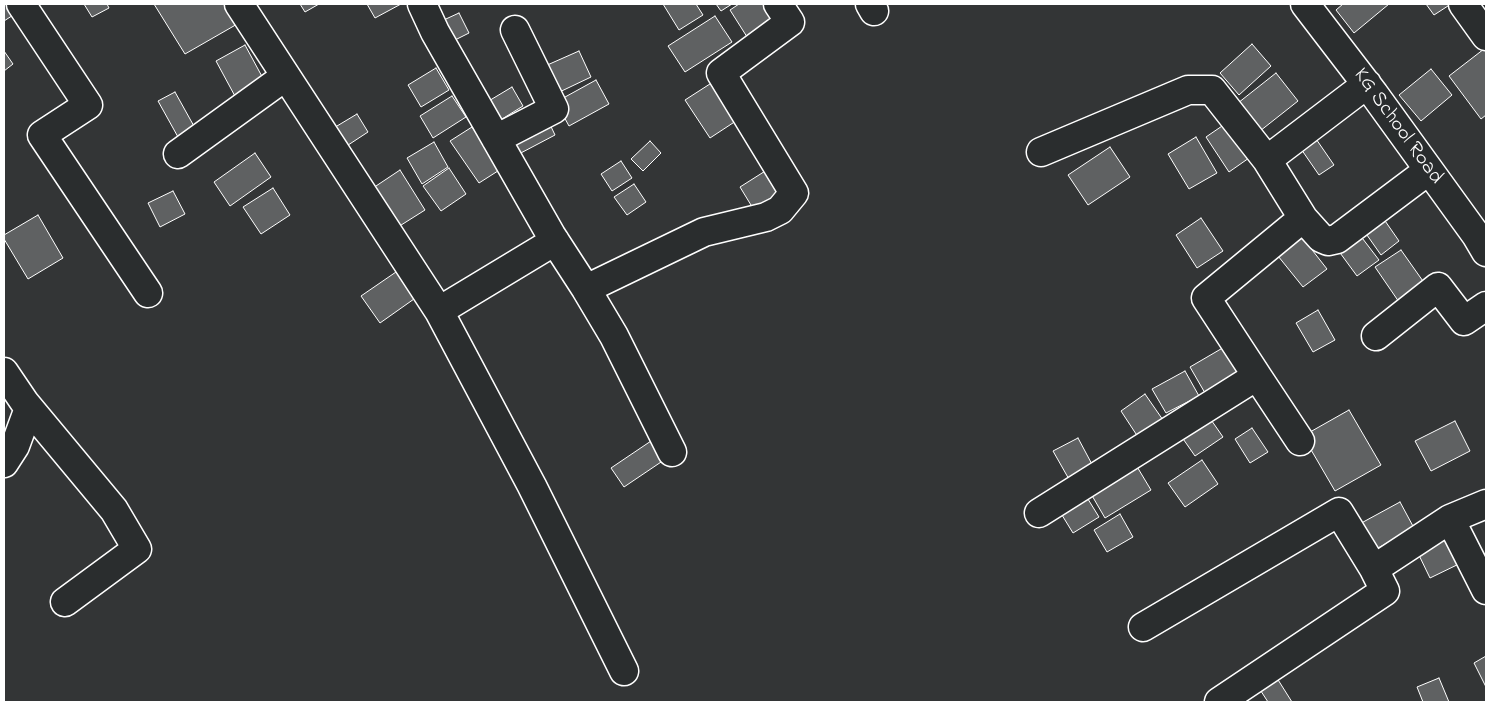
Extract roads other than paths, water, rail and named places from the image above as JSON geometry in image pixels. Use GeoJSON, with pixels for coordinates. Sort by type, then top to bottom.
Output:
{"type":"FeatureCollection","features":[{"type":"Feature","properties":{"kind":"street"},"geometry":{"type":"LineString","coordinates":[[21,4],[88,105],[42,135],[148,293]]}},
{"type":"Feature","properties":{"kind":"street"},"geometry":{"type":"LineString","coordinates":[[239,4],[439,311],[532,486],[624,671]]}},
{"type":"Feature","properties":{"kind":"street"},"geometry":{"type":"LineString","coordinates":[[422,4],[434,32],[496,140],[555,241],[614,336],[672,452]]}},
{"type":"Feature","properties":{"kind":"street"},"geometry":{"type":"LineString","coordinates":[[586,289],[704,232],[766,217],[780,210],[794,193],[721,73],[790,22],[778,4]]}},
{"type":"Feature","properties":{"kind":"street","name":"KG School Road"},"geometry":{"type":"LineString","coordinates":[[1305,4],[1429,170],[1486,252]]}},
{"type":"Feature","properties":{"kind":"street"},"geometry":{"type":"LineString","coordinates":[[1465,5],[1486,36]]}},
{"type":"Feature","properties":{"kind":"street"},"geometry":{"type":"LineString","coordinates":[[496,140],[554,109],[515,30]]}},
{"type":"Feature","properties":{"kind":"street"},"geometry":{"type":"LineString","coordinates":[[178,154],[286,76]]}},
{"type":"Feature","properties":{"kind":"street"},"geometry":{"type":"LineString","coordinates":[[1267,160],[1366,84]]}},
{"type":"Feature","properties":{"kind":"street"},"geometry":{"type":"LineString","coordinates":[[1040,152],[1188,90],[1212,90],[1267,160],[1304,218],[1321,238],[1328,241],[1337,239],[1429,170]]}},
{"type":"Feature","properties":{"kind":"street"},"geometry":{"type":"LineString","coordinates":[[1300,441],[1206,298],[1304,218]]}},
{"type":"Feature","properties":{"kind":"street"},"geometry":{"type":"LineString","coordinates":[[439,311],[555,241]]}},
{"type":"Feature","properties":{"kind":"street"},"geometry":{"type":"LineString","coordinates":[[1376,336],[1438,287],[1464,321],[1486,306]]}},
{"type":"Feature","properties":{"kind":"street"},"geometry":{"type":"LineString","coordinates":[[4,372],[29,408],[114,510],[137,549],[65,602]]}},
{"type":"Feature","properties":{"kind":"street"},"geometry":{"type":"LineString","coordinates":[[1039,513],[1257,376]]}},
{"type":"Feature","properties":{"kind":"street"},"geometry":{"type":"LineString","coordinates":[[4,464],[15,446],[29,408]]}},
{"type":"Feature","properties":{"kind":"street"},"geometry":{"type":"LineString","coordinates":[[1374,569],[1450,519],[1486,504]]}},
{"type":"Feature","properties":{"kind":"street"},"geometry":{"type":"LineString","coordinates":[[1143,627],[1339,512],[1374,569],[1385,591],[1219,702]]}},
{"type":"Feature","properties":{"kind":"street"},"geometry":{"type":"LineString","coordinates":[[1450,519],[1486,590]]}}]}
